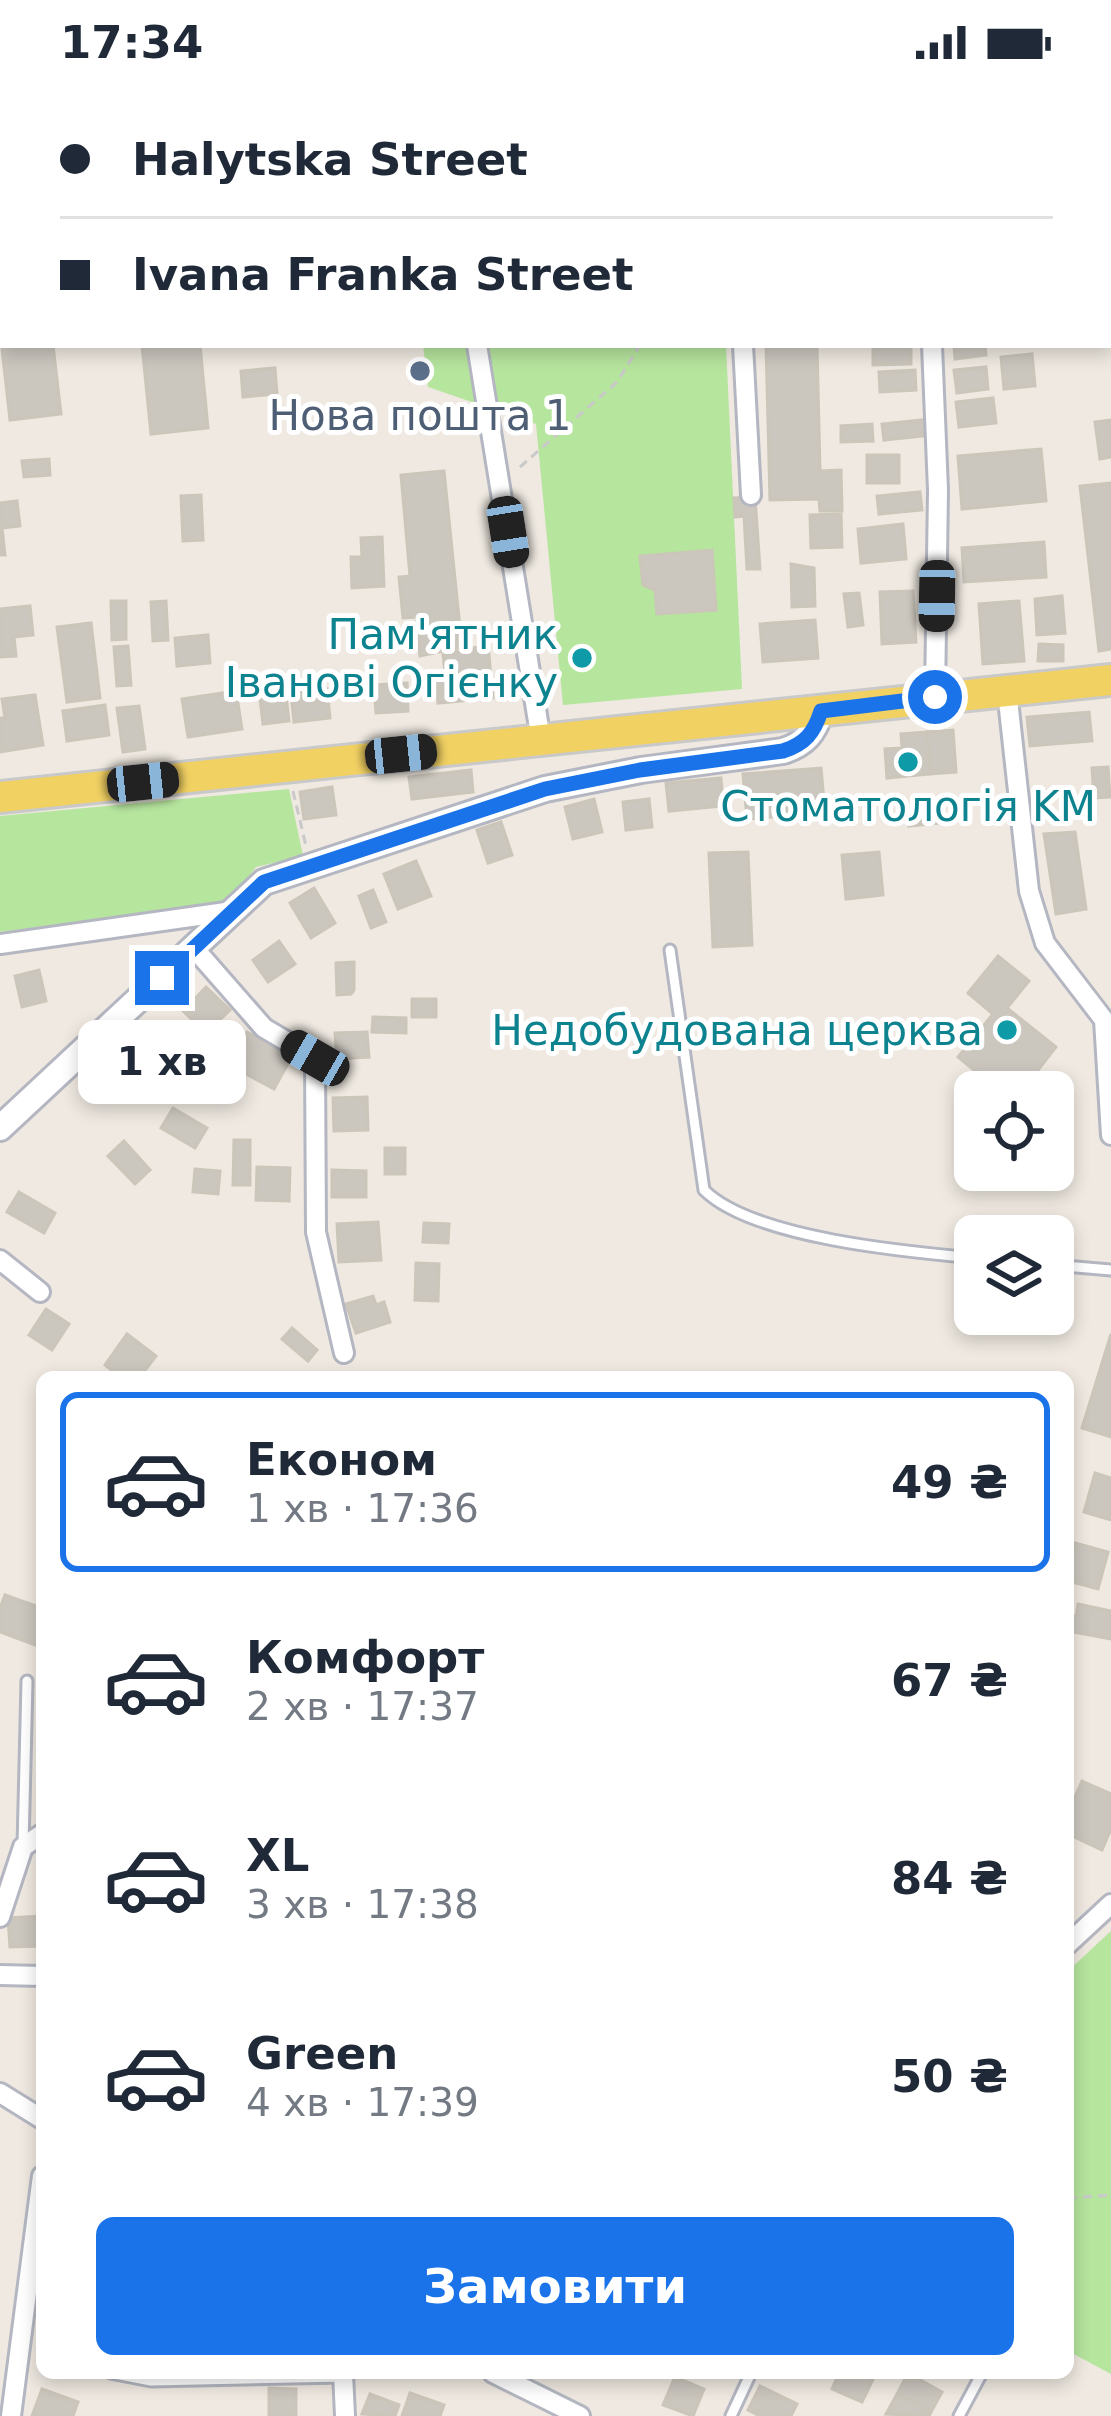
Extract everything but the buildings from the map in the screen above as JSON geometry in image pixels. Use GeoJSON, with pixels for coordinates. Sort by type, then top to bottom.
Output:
{"type":"FeatureCollection","features":[{"type":"Feature","properties":{"kind":"main road"},"geometry":{"type":"LineString","coordinates":[[0,797],[1111,680]]}},
{"type":"Feature","properties":{"kind":"street"},"geometry":{"type":"LineString","coordinates":[[477,348],[541,740]]}},
{"type":"Feature","properties":{"kind":"street"},"geometry":{"type":"LineString","coordinates":[[743,348],[751,495]]}},
{"type":"Feature","properties":{"kind":"street"},"geometry":{"type":"LineString","coordinates":[[932,348],[938,490],[935,697]]}},
{"type":"Feature","properties":{"kind":"street"},"geometry":{"type":"LineString","coordinates":[[1007,691],[1029,891],[1045,943],[1104,1020],[1111,1135]]}},
{"type":"Feature","properties":{"kind":"street"},"geometry":{"type":"LineString","coordinates":[[0,1128],[264,882],[545,789],[640,770],[783,751],[801,745],[821,711]]}},
{"type":"Feature","properties":{"kind":"street"},"geometry":{"type":"LineString","coordinates":[[0,944],[233,911]]}},
{"type":"Feature","properties":{"kind":"street"},"geometry":{"type":"LineString","coordinates":[[194,948],[263,1028],[315,1058],[316,1232],[344,1353]]}},
{"type":"Feature","properties":{"kind":"street"},"geometry":{"type":"LineString","coordinates":[[0,1260],[40,1292]]}},
{"type":"Feature","properties":{"kind":"street"},"geometry":{"type":"LineString","coordinates":[[0,1917],[23,1846],[36,1838]]}},
{"type":"Feature","properties":{"kind":"street"},"geometry":{"type":"LineString","coordinates":[[1074,1938],[1111,1904]]}},
{"type":"Feature","properties":{"kind":"street"},"geometry":{"type":"LineString","coordinates":[[0,1975],[36,1976]]}},
{"type":"Feature","properties":{"kind":"street"},"geometry":{"type":"LineString","coordinates":[[0,2093],[36,2118]]}},
{"type":"Feature","properties":{"kind":"street"},"geometry":{"type":"LineString","coordinates":[[11,2416],[36,2222]]}},
{"type":"Feature","properties":{"kind":"street"},"geometry":{"type":"LineString","coordinates":[[344,2379],[344,2416]]}},
{"type":"Feature","properties":{"kind":"street"},"geometry":{"type":"LineString","coordinates":[[506,2379],[580,2416]]}},
{"type":"Feature","properties":{"kind":"lane"},"geometry":{"type":"LineString","coordinates":[[670,950],[704,1190],[717,1203],[791,1230],[888,1250],[954,1256]]}},
{"type":"Feature","properties":{"kind":"lane"},"geometry":{"type":"LineString","coordinates":[[1074,1267],[1111,1270]]}},
{"type":"Feature","properties":{"kind":"lane"},"geometry":{"type":"LineString","coordinates":[[23,1846],[27,1681]]}},
{"type":"Feature","properties":{"kind":"lane"},"geometry":{"type":"LineString","coordinates":[[145,2379],[190,2379]]}},
{"type":"Feature","properties":{"kind":"lane"},"geometry":{"type":"LineString","coordinates":[[731,2416],[748,2379]]}},
{"type":"Feature","properties":{"kind":"lane"},"geometry":{"type":"LineString","coordinates":[[959,2416],[979,2379]]}},
{"type":"Feature","properties":{"kind":"path"},"geometry":{"type":"LineString","coordinates":[[500,484],[617,382],[638,348]]}},
{"type":"Feature","properties":{"kind":"path"},"geometry":{"type":"LineString","coordinates":[[286,766],[307,849]]}},
{"type":"Feature","properties":{"kind":"path"},"geometry":{"type":"LineString","coordinates":[[1074,2198],[1111,2195]]}},
{"type":"Feature","properties":{"kind":"green space"},"geometry":{"type":"Polygon","coordinates":[[[423,348],[726,348],[742,689],[563,705],[536,424],[428,387],[423,348]]]}},
{"type":"Feature","properties":{"kind":"green space"},"geometry":{"type":"Polygon","coordinates":[[[289,789],[303,856],[256,867],[228,902],[0,932],[0,816],[289,789]]]}},
{"type":"Feature","properties":{"kind":"green space"},"geometry":{"type":"Polygon","coordinates":[[[1111,1931],[1111,2374],[1074,2354],[1074,1965],[1111,1931]]]}},
{"type":"Feature","properties":{"kind":"place","name":"Нова пошта 1"},"geometry":{"type":"Point","coordinates":[420,371]}},
{"type":"Feature","properties":{"kind":"place","name":"Пам'ятник Іванові Огієнку"},"geometry":{"type":"Point","coordinates":[582,658]}},
{"type":"Feature","properties":{"kind":"place","name":"Стоматологія KM"},"geometry":{"type":"Point","coordinates":[908,762]}},
{"type":"Feature","properties":{"kind":"place","name":"Недобудована церква"},"geometry":{"type":"Point","coordinates":[1007,1030]}},
{"type":"Feature","properties":{"kind":"route"},"geometry":{"type":"LineString","coordinates":[[162,978],[264,882],[545,789],[640,770],[783,751],[801,745],[821,711],[935,697]]}}]}
